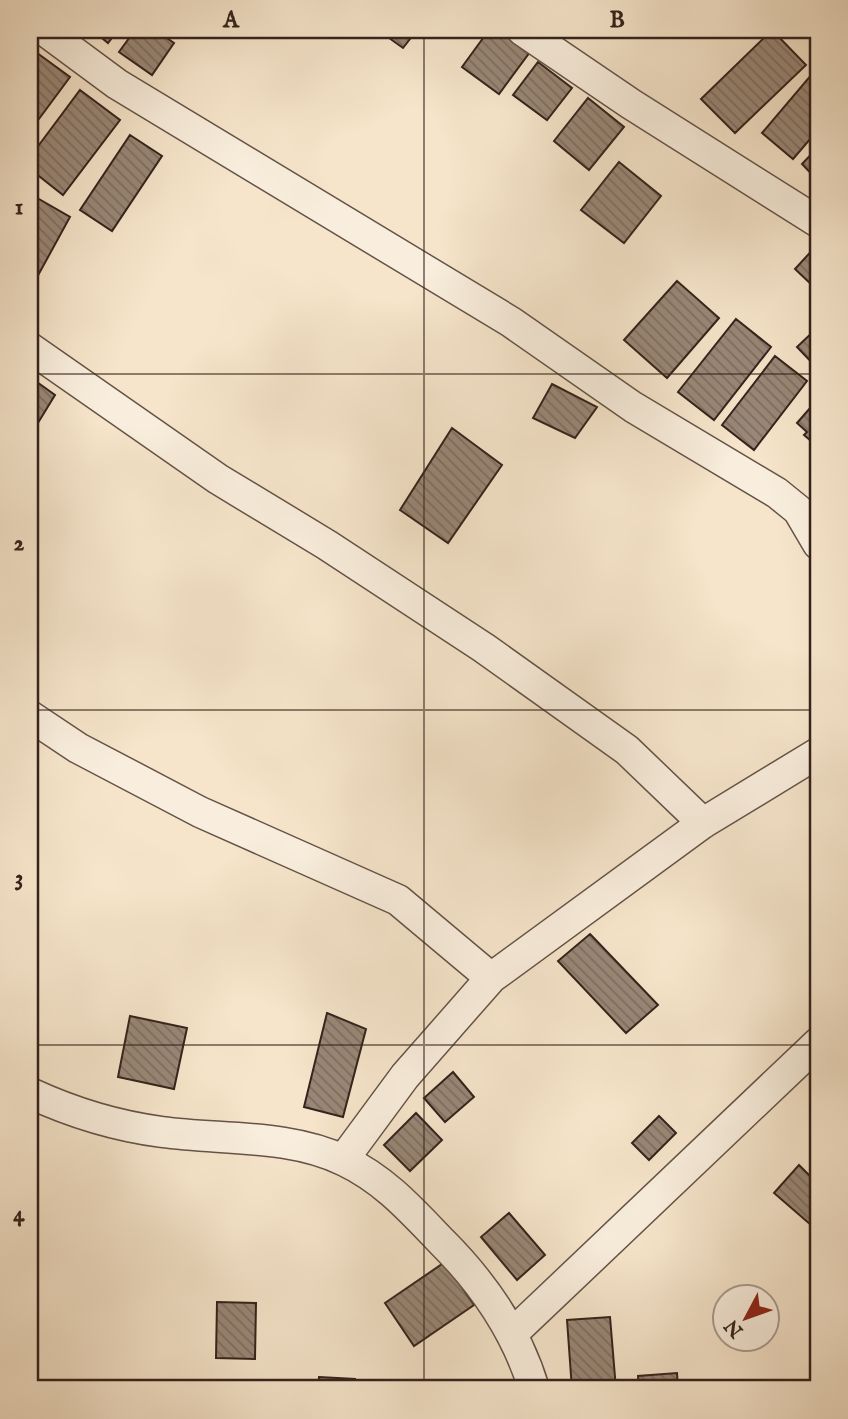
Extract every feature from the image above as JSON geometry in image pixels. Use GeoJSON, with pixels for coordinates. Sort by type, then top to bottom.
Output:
{"type":"FeatureCollection","features":[{"type":"Feature","properties":{"kind":"street"},"geometry":{"type":"LineString","coordinates":[[44,30],[117,84],[511,322],[633,407],[778,493],[799,510],[818,544]]}},
{"type":"Feature","properties":{"kind":"street"},"geometry":{"type":"LineString","coordinates":[[522,30],[631,104],[818,222]]}},
{"type":"Feature","properties":{"kind":"street"},"geometry":{"type":"LineString","coordinates":[[30,348],[218,480],[327,545],[484,648],[627,750],[703,823]]}},
{"type":"Feature","properties":{"kind":"street"},"geometry":{"type":"LineString","coordinates":[[30,716],[78,748],[200,812],[398,900],[491,978]]}},
{"type":"Feature","properties":{"kind":"street"},"geometry":{"type":"LineString","coordinates":[[343,1160],[405,1076],[491,978],[703,823],[818,753]]}},
{"type":"Feature","properties":{"kind":"street"},"geometry":{"type":"LineString","coordinates":[[513,1333],[818,1043]]}},
{"type":"Feature","properties":{"kind":"street"},"geometry":{"type":"LineString","coordinates":[[30,1093],[71,1111],[159,1132],[284,1143],[343,1160],[385,1184],[467,1267],[513,1333],[534,1389]]}},
{"type":"Feature","properties":{"kind":"building"},"geometry":{"type":"Polygon","coordinates":[[[92,30],[118,30],[108,43],[92,30]]]}},
{"type":"Feature","properties":{"kind":"building"},"geometry":{"type":"Polygon","coordinates":[[[135,30],[155,30],[174,43],[152,75],[119,52],[135,30]]]}},
{"type":"Feature","properties":{"kind":"building"},"geometry":{"type":"Polygon","coordinates":[[[378,30],[417,30],[403,48],[378,30]]]}},
{"type":"Feature","properties":{"kind":"building"},"geometry":{"type":"Polygon","coordinates":[[[489,30],[499,30],[530,52],[499,94],[462,67],[489,30]]]}},
{"type":"Feature","properties":{"kind":"building"},"geometry":{"type":"Polygon","coordinates":[[[772,30],[806,65],[735,133],[701,99],[772,30]]]}},
{"type":"Feature","properties":{"kind":"building"},"geometry":{"type":"Polygon","coordinates":[[[33,50],[70,77],[30,131],[30,55],[33,50]]]}},
{"type":"Feature","properties":{"kind":"building"},"geometry":{"type":"Polygon","coordinates":[[[538,62],[572,88],[547,120],[513,95],[538,62]]]}},
{"type":"Feature","properties":{"kind":"building"},"geometry":{"type":"Polygon","coordinates":[[[818,67],[818,130],[793,159],[762,133],[818,67]]]}},
{"type":"Feature","properties":{"kind":"building"},"geometry":{"type":"Polygon","coordinates":[[[80,90],[120,120],[63,195],[30,169],[30,157],[80,90]]]}},
{"type":"Feature","properties":{"kind":"building"},"geometry":{"type":"Polygon","coordinates":[[[588,98],[624,127],[589,170],[554,141],[588,98]]]}},
{"type":"Feature","properties":{"kind":"building"},"geometry":{"type":"Polygon","coordinates":[[[130,135],[162,156],[112,231],[80,210],[130,135]]]}},
{"type":"Feature","properties":{"kind":"building"},"geometry":{"type":"Polygon","coordinates":[[[818,147],[818,181],[802,164],[818,147]]]}},
{"type":"Feature","properties":{"kind":"building"},"geometry":{"type":"Polygon","coordinates":[[[619,162],[661,196],[624,243],[581,210],[619,162]]]}},
{"type":"Feature","properties":{"kind":"building"},"geometry":{"type":"Polygon","coordinates":[[[32,195],[70,217],[30,290],[30,199],[32,195]]]}},
{"type":"Feature","properties":{"kind":"building"},"geometry":{"type":"Polygon","coordinates":[[[817,245],[818,282],[814,287],[795,269],[817,245]]]}},
{"type":"Feature","properties":{"kind":"building"},"geometry":{"type":"Polygon","coordinates":[[[677,281],[719,318],[667,378],[624,340],[677,281]]]}},
{"type":"Feature","properties":{"kind":"building"},"geometry":{"type":"Polygon","coordinates":[[[736,319],[771,347],[714,420],[678,392],[736,319]]]}},
{"type":"Feature","properties":{"kind":"building"},"geometry":{"type":"Polygon","coordinates":[[[818,327],[818,369],[797,347],[818,327]]]}},
{"type":"Feature","properties":{"kind":"building"},"geometry":{"type":"Polygon","coordinates":[[[775,356],[807,381],[754,450],[722,425],[775,356]]]}},
{"type":"Feature","properties":{"kind":"building"},"geometry":{"type":"Polygon","coordinates":[[[30,377],[55,395],[30,436],[30,377]]]}},
{"type":"Feature","properties":{"kind":"building"},"geometry":{"type":"Polygon","coordinates":[[[552,384],[597,407],[575,438],[533,418],[552,384]]]}},
{"type":"Feature","properties":{"kind":"building"},"geometry":{"type":"Polygon","coordinates":[[[818,399],[818,447],[804,435],[807,432],[797,423],[818,399]]]}},
{"type":"Feature","properties":{"kind":"building"},"geometry":{"type":"Polygon","coordinates":[[[452,428],[502,465],[448,543],[400,510],[452,428]]]}},
{"type":"Feature","properties":{"kind":"building"},"geometry":{"type":"Polygon","coordinates":[[[590,934],[658,1005],[626,1033],[558,961],[590,934]]]}},
{"type":"Feature","properties":{"kind":"building"},"geometry":{"type":"Polygon","coordinates":[[[327,1013],[366,1029],[343,1117],[304,1107],[327,1013]]]}},
{"type":"Feature","properties":{"kind":"building"},"geometry":{"type":"Polygon","coordinates":[[[130,1016],[187,1028],[174,1089],[118,1077],[130,1016]]]}},
{"type":"Feature","properties":{"kind":"building"},"geometry":{"type":"Polygon","coordinates":[[[453,1072],[474,1097],[445,1122],[424,1098],[453,1072]]]}},
{"type":"Feature","properties":{"kind":"building"},"geometry":{"type":"Polygon","coordinates":[[[416,1113],[442,1140],[410,1171],[384,1145],[416,1113]]]}},
{"type":"Feature","properties":{"kind":"building"},"geometry":{"type":"Polygon","coordinates":[[[659,1116],[676,1133],[649,1160],[632,1143],[659,1116]]]}},
{"type":"Feature","properties":{"kind":"building"},"geometry":{"type":"Polygon","coordinates":[[[799,1165],[818,1184],[818,1231],[774,1193],[799,1165]]]}},
{"type":"Feature","properties":{"kind":"building"},"geometry":{"type":"Polygon","coordinates":[[[509,1213],[545,1255],[517,1280],[481,1237],[509,1213]]]}},
{"type":"Feature","properties":{"kind":"building"},"geometry":{"type":"Polygon","coordinates":[[[445,1262],[474,1305],[414,1346],[385,1303],[445,1262]]]}},
{"type":"Feature","properties":{"kind":"building"},"geometry":{"type":"Polygon","coordinates":[[[217,1302],[256,1303],[255,1359],[216,1358],[217,1302]]]}},
{"type":"Feature","properties":{"kind":"building"},"geometry":{"type":"Polygon","coordinates":[[[610,1317],[616,1389],[572,1389],[567,1320],[610,1317]]]}},
{"type":"Feature","properties":{"kind":"building"},"geometry":{"type":"Polygon","coordinates":[[[810,1350],[818,1350],[818,1389],[811,1389],[810,1350]]]}},
{"type":"Feature","properties":{"kind":"building"},"geometry":{"type":"Polygon","coordinates":[[[677,1373],[678,1389],[639,1389],[638,1376],[677,1373]]]}},
{"type":"Feature","properties":{"kind":"building"},"geometry":{"type":"Polygon","coordinates":[[[319,1377],[355,1379],[355,1389],[318,1389],[319,1377]]]}}]}
